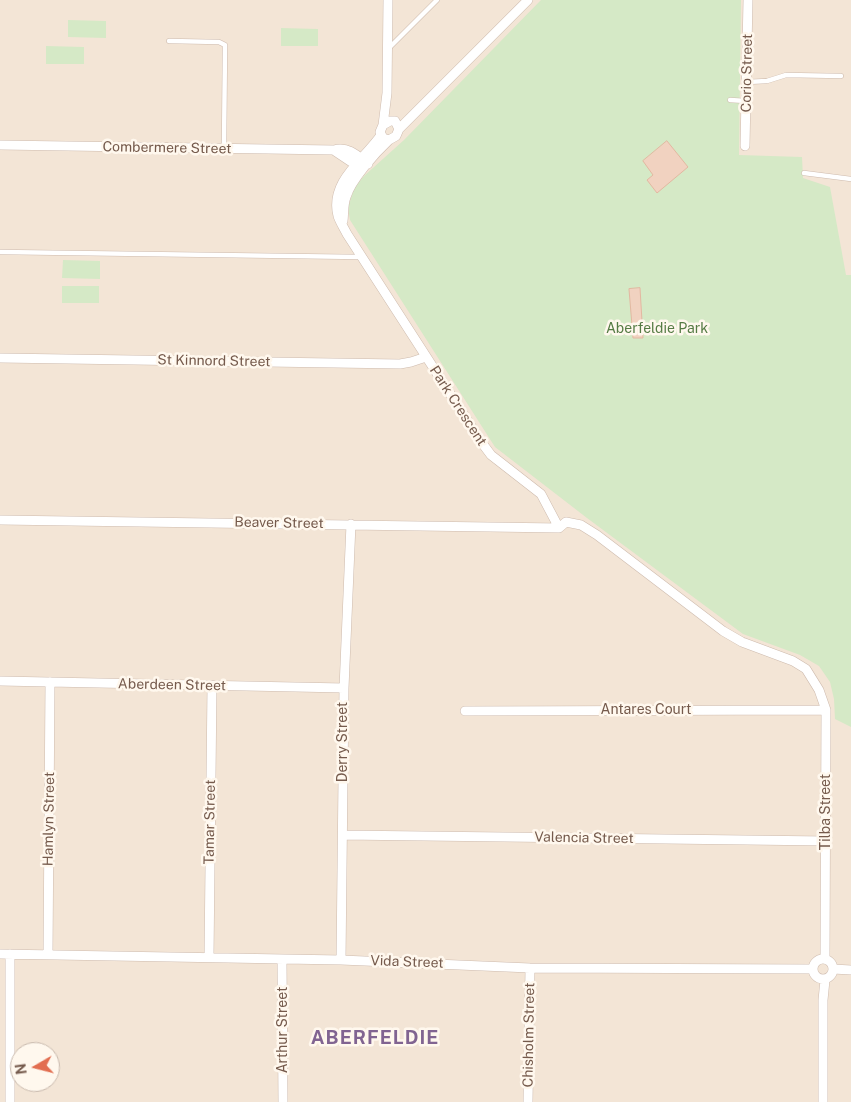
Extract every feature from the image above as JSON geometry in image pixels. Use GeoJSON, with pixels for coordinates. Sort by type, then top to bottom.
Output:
{"type":"FeatureCollection","features":[{"type":"Feature","properties":{"kind":"street"},"geometry":{"type":"LineString","coordinates":[[384,133],[388,0]]}},
{"type":"Feature","properties":{"kind":"street"},"geometry":{"type":"LineString","coordinates":[[384,133],[387,122],[396,124],[418,109],[528,0]]}},
{"type":"Feature","properties":{"kind":"street","name":"Corio Street"},"geometry":{"type":"LineString","coordinates":[[745,146],[748,0]]}},
{"type":"Feature","properties":{"kind":"street"},"geometry":{"type":"LineString","coordinates":[[386,93],[396,124]]}},
{"type":"Feature","properties":{"kind":"street","name":"Park Crescent"},"geometry":{"type":"LineString","coordinates":[[396,124],[396,136],[384,133],[361,165],[343,182],[338,198],[338,217],[361,257],[482,443],[491,455],[541,494],[559,528]]}},
{"type":"Feature","properties":{"kind":"street","name":"Combermere Street"},"geometry":{"type":"LineString","coordinates":[[0,145],[339,149],[346,150],[361,165]]}},
{"type":"Feature","properties":{"kind":"street","name":"St Kinnord Street"},"geometry":{"type":"LineString","coordinates":[[0,358],[400,364],[426,357]]}},
{"type":"Feature","properties":{"kind":"street","name":"Beaver Street"},"geometry":{"type":"LineString","coordinates":[[0,520],[559,528]]}},
{"type":"Feature","properties":{"kind":"street","name":"Tilba Street"},"geometry":{"type":"LineString","coordinates":[[559,528],[566,522],[581,525],[724,631],[742,642],[793,661],[806,669],[819,690],[826,710],[825,960]]}},
{"type":"Feature","properties":{"kind":"street","name":"Derry Street"},"geometry":{"type":"LineString","coordinates":[[341,960],[344,688],[351,524]]}},
{"type":"Feature","properties":{"kind":"street","name":"Aberdeen Street"},"geometry":{"type":"LineString","coordinates":[[0,681],[344,688]]}},
{"type":"Feature","properties":{"kind":"street","name":"Hamlyn Street"},"geometry":{"type":"LineString","coordinates":[[48,955],[50,682]]}},
{"type":"Feature","properties":{"kind":"street","name":"Tamar Street"},"geometry":{"type":"LineString","coordinates":[[209,958],[212,686]]}},
{"type":"Feature","properties":{"kind":"street","name":"Antares Court"},"geometry":{"type":"LineString","coordinates":[[465,710],[826,710]]}},
{"type":"Feature","properties":{"kind":"street","name":"Valencia Street"},"geometry":{"type":"LineString","coordinates":[[342,835],[826,841]]}},
{"type":"Feature","properties":{"kind":"street","name":"Vida Street"},"geometry":{"type":"LineString","coordinates":[[0,954],[341,960],[530,968],[813,969]]}},
{"type":"Feature","properties":{"kind":"street"},"geometry":{"type":"LineString","coordinates":[[10,954],[10,1102]]}},
{"type":"Feature","properties":{"kind":"street","name":"Arthur Street"},"geometry":{"type":"LineString","coordinates":[[282,959],[283,1102]]}},
{"type":"Feature","properties":{"kind":"street"},"geometry":{"type":"LineString","coordinates":[[821,959],[831,963],[833,970],[831,976],[825,980],[815,976],[813,969],[815,963],[821,959]]}},
{"type":"Feature","properties":{"kind":"street","name":"Chisholm Street"},"geometry":{"type":"LineString","coordinates":[[528,1102],[530,968]]}},
{"type":"Feature","properties":{"kind":"street"},"geometry":{"type":"LineString","coordinates":[[833,970],[851,970]]}},
{"type":"Feature","properties":{"kind":"street"},"geometry":{"type":"LineString","coordinates":[[823,1102],[823,1000],[825,980]]}},
{"type":"Feature","properties":{"kind":"lane"},"geometry":{"type":"LineString","coordinates":[[388,49],[437,0]]}},
{"type":"Feature","properties":{"kind":"lane"},"geometry":{"type":"LineString","coordinates":[[169,41],[219,42],[225,45],[224,149]]}},
{"type":"Feature","properties":{"kind":"lane"},"geometry":{"type":"LineString","coordinates":[[747,82],[767,81],[786,75],[841,76]]}},
{"type":"Feature","properties":{"kind":"lane"},"geometry":{"type":"LineString","coordinates":[[730,100],[746,101]]}},
{"type":"Feature","properties":{"kind":"lane"},"geometry":{"type":"LineString","coordinates":[[804,173],[851,179]]}},
{"type":"Feature","properties":{"kind":"lane"},"geometry":{"type":"LineString","coordinates":[[0,252],[361,257]]}},
{"type":"Feature","properties":{"kind":"shaded area"},"geometry":{"type":"Polygon","coordinates":[[[0,0],[851,0],[851,1102],[0,1102],[0,0]]]}},
{"type":"Feature","properties":{"kind":"green space","name":"Aberfeldie Park"},"geometry":{"type":"Polygon","coordinates":[[[541,0],[741,0],[739,155],[802,157],[803,178],[830,187],[846,275],[851,275],[851,727],[835,719],[834,699],[830,682],[819,666],[800,655],[743,634],[495,447],[350,220],[348,208],[354,188],[364,176],[404,140],[541,0]]]}},
{"type":"Feature","properties":{"kind":"green space"},"geometry":{"type":"Polygon","coordinates":[[[68,20],[106,21],[106,38],[68,37],[68,20]]]}},
{"type":"Feature","properties":{"kind":"green space"},"geometry":{"type":"Polygon","coordinates":[[[281,28],[318,29],[318,46],[281,46],[281,28]]]}},
{"type":"Feature","properties":{"kind":"green space"},"geometry":{"type":"Polygon","coordinates":[[[46,46],[84,47],[84,64],[46,64],[46,46]]]}},
{"type":"Feature","properties":{"kind":"green space"},"geometry":{"type":"Polygon","coordinates":[[[63,260],[100,261],[100,279],[62,278],[63,260]]]}},
{"type":"Feature","properties":{"kind":"green space"},"geometry":{"type":"Polygon","coordinates":[[[62,286],[99,286],[99,303],[62,303],[62,286]]]}},
{"type":"Feature","properties":{"kind":"building"},"geometry":{"type":"Polygon","coordinates":[[[667,141],[688,167],[657,193],[647,180],[653,175],[643,161],[667,141]]]}},
{"type":"Feature","properties":{"kind":"building"},"geometry":{"type":"Polygon","coordinates":[[[640,288],[643,338],[633,338],[629,289],[640,288]]]}},
{"type":"Feature","properties":{"kind":"district","name":"ABERFELDIE"},"geometry":{"type":"Point","coordinates":[375,1038]}}]}
